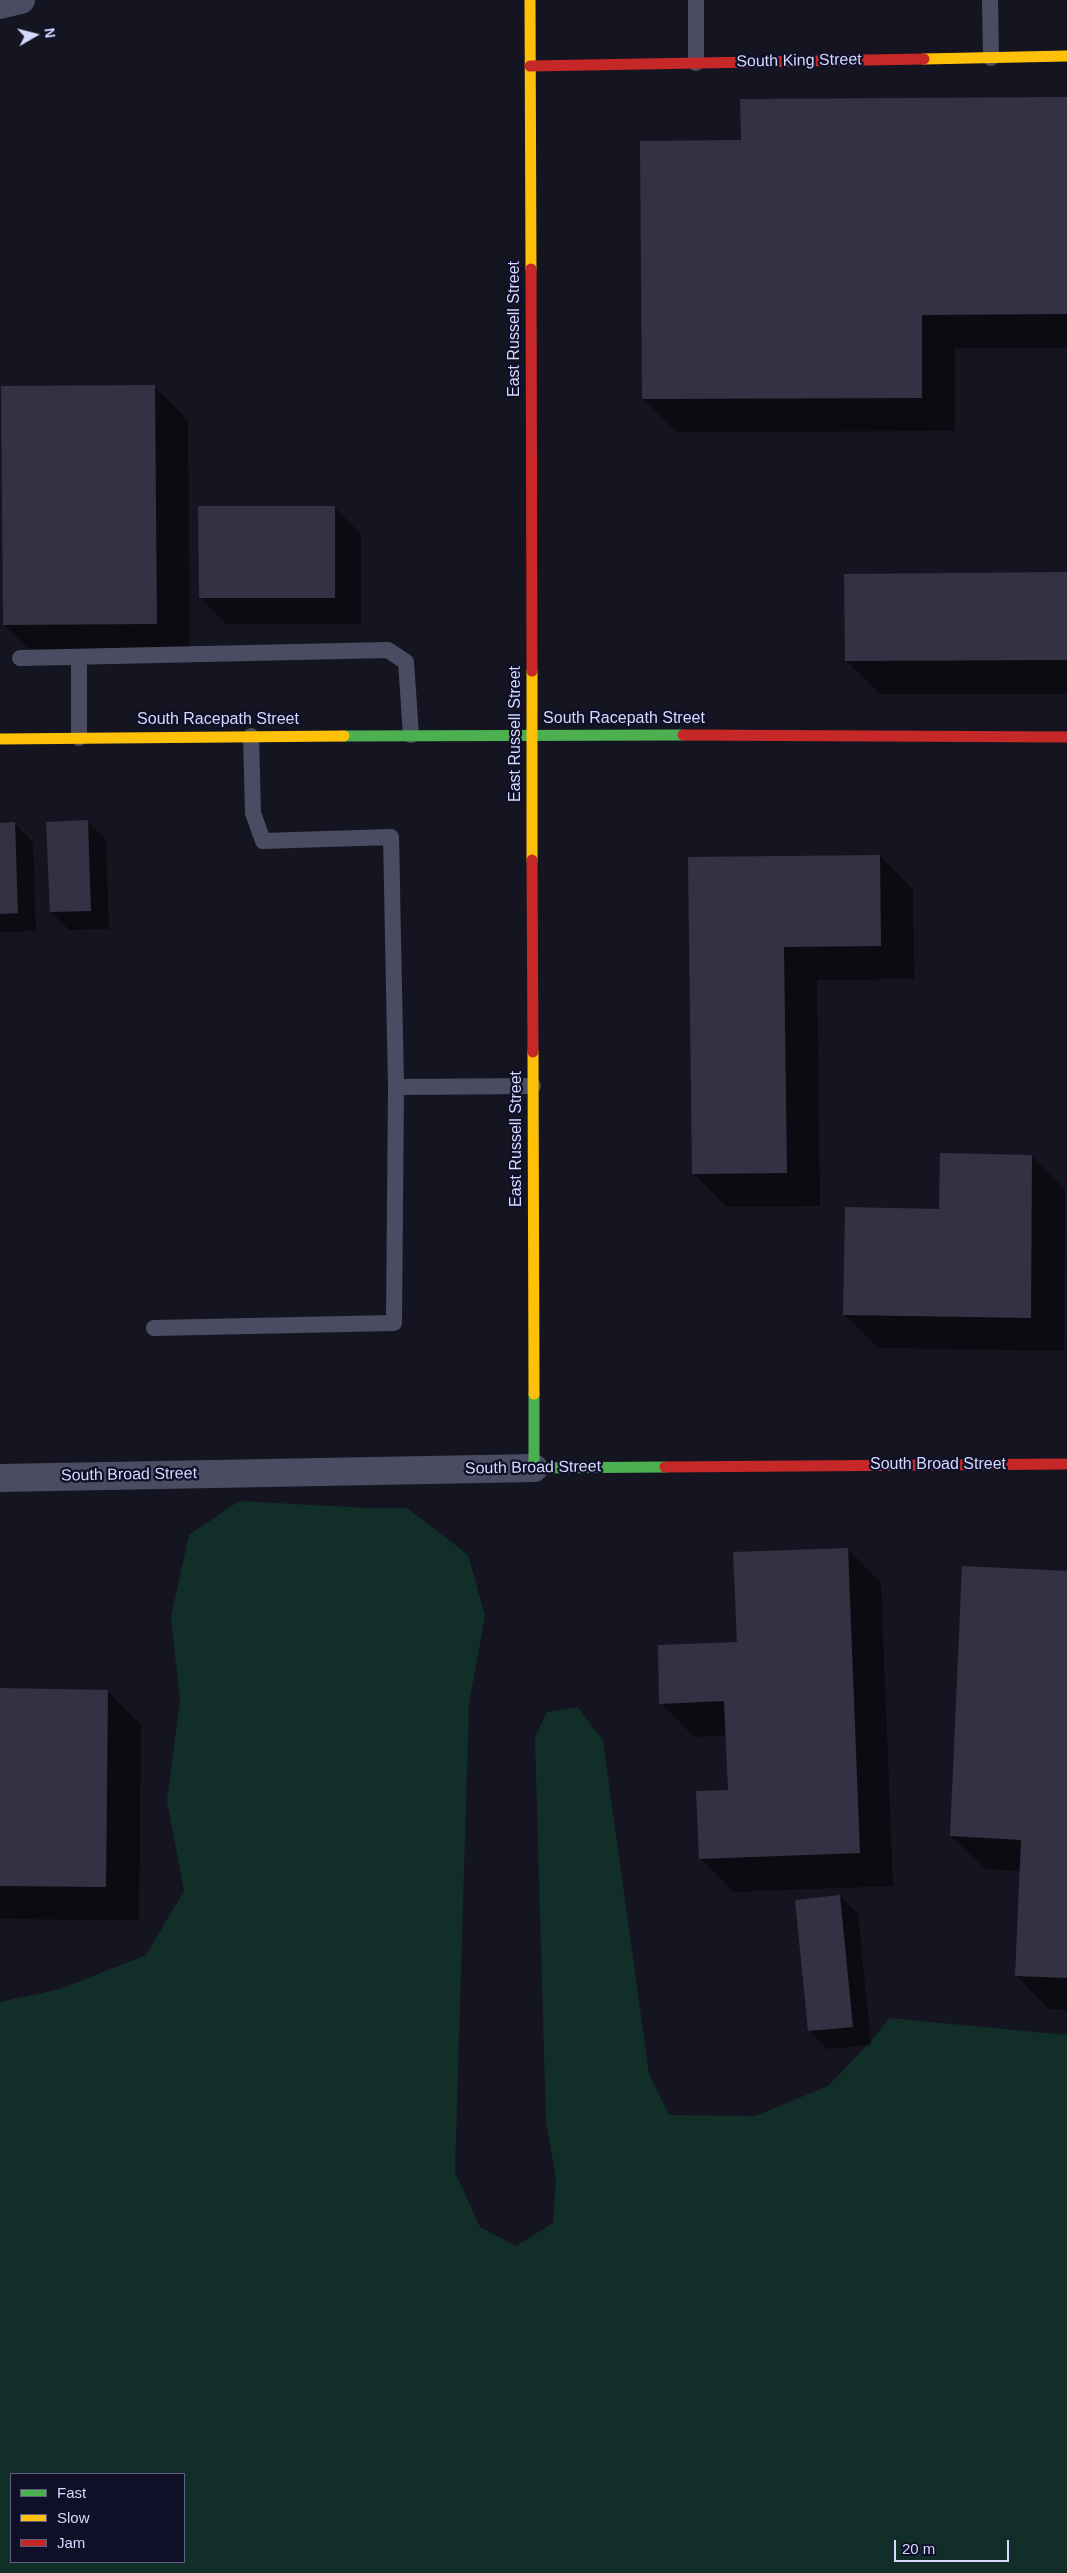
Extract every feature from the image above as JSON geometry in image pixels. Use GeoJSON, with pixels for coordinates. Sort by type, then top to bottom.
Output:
{"type":"FeatureCollection","features":[{"type":"Feature","properties":{"kind":"street"},"geometry":{"type":"LineString","coordinates":[[0,5],[21,0]]}},
{"type":"Feature","properties":{"kind":"street","name":"East Russell Street"},"geometry":{"type":"LineString","coordinates":[[530,0],[534,1468]]}},
{"type":"Feature","properties":{"kind":"street","name":"South King Street"},"geometry":{"type":"LineString","coordinates":[[530,66],[1067,56]]}},
{"type":"Feature","properties":{"kind":"street","name":"South Racepath Street"},"geometry":{"type":"LineString","coordinates":[[0,738],[532,734],[1067,737]]}},
{"type":"Feature","properties":{"kind":"street","name":"South Broad Street"},"geometry":{"type":"LineString","coordinates":[[0,1478],[534,1468],[1067,1464]]}},
{"type":"Feature","properties":{"kind":"lane"},"geometry":{"type":"LineString","coordinates":[[696,0],[696,63]]}},
{"type":"Feature","properties":{"kind":"lane"},"geometry":{"type":"LineString","coordinates":[[990,0],[991,58]]}},
{"type":"Feature","properties":{"kind":"lane"},"geometry":{"type":"LineString","coordinates":[[20,658],[388,650],[406,662],[412,736]]}},
{"type":"Feature","properties":{"kind":"lane"},"geometry":{"type":"LineString","coordinates":[[79,657],[79,738]]}},
{"type":"Feature","properties":{"kind":"lane"},"geometry":{"type":"LineString","coordinates":[[154,1328],[394,1324],[396,1087],[391,837],[263,841],[253,813],[250,736]]}},
{"type":"Feature","properties":{"kind":"lane"},"geometry":{"type":"LineString","coordinates":[[396,1087],[533,1086]]}},
{"type":"Feature","properties":{"kind":"green space"},"geometry":{"type":"Polygon","coordinates":[[[239,1501],[365,1508],[407,1508],[468,1555],[485,1616],[469,1703],[455,2172],[480,2227],[516,2246],[553,2223],[556,2179],[546,2122],[535,1737],[547,1712],[578,1707],[603,1741],[649,2074],[669,2115],[755,2116],[828,2086],[872,2040],[889,2018],[1067,2035],[1067,2573],[0,2573],[0,2002],[60,1989],[146,1955],[184,1891],[167,1801],[180,1700],[171,1617],[189,1535],[239,1501]]]}},
{"type":"Feature","properties":{"kind":"building"},"geometry":{"type":"Polygon","coordinates":[[[1067,97],[1067,314],[922,315],[922,398],[642,399],[640,141],[741,140],[740,99],[1067,97]]]}},
{"type":"Feature","properties":{"kind":"building"},"geometry":{"type":"Polygon","coordinates":[[[155,385],[157,624],[3,625],[1,386],[155,385]]]}},
{"type":"Feature","properties":{"kind":"building"},"geometry":{"type":"Polygon","coordinates":[[[198,506],[335,506],[335,598],[199,598],[198,506]]]}},
{"type":"Feature","properties":{"kind":"building"},"geometry":{"type":"Polygon","coordinates":[[[1067,572],[1067,660],[845,661],[844,574],[1067,572]]]}},
{"type":"Feature","properties":{"kind":"building"},"geometry":{"type":"Polygon","coordinates":[[[88,820],[91,911],[50,912],[46,822],[88,820]]]}},
{"type":"Feature","properties":{"kind":"building"},"geometry":{"type":"Polygon","coordinates":[[[15,822],[18,913],[0,914],[0,823],[15,822]]]}},
{"type":"Feature","properties":{"kind":"building"},"geometry":{"type":"Polygon","coordinates":[[[880,855],[881,946],[784,947],[787,1173],[692,1174],[688,857],[880,855]]]}},
{"type":"Feature","properties":{"kind":"building"},"geometry":{"type":"Polygon","coordinates":[[[940,1153],[1032,1155],[1031,1318],[843,1315],[845,1207],[939,1209],[940,1153]]]}},
{"type":"Feature","properties":{"kind":"building"},"geometry":{"type":"Polygon","coordinates":[[[848,1548],[860,1853],[699,1859],[696,1791],[728,1790],[724,1701],[659,1704],[658,1645],[737,1642],[733,1552],[848,1548]]]}},
{"type":"Feature","properties":{"kind":"building"},"geometry":{"type":"Polygon","coordinates":[[[962,1566],[1067,1571],[1067,1978],[1015,1976],[1021,1840],[950,1836],[962,1566]]]}},
{"type":"Feature","properties":{"kind":"building"},"geometry":{"type":"Polygon","coordinates":[[[0,1688],[108,1690],[106,1887],[0,1886],[0,1688]]]}},
{"type":"Feature","properties":{"kind":"building"},"geometry":{"type":"Polygon","coordinates":[[[840,1895],[853,2027],[808,2031],[795,1900],[840,1895]]]}},
{"type":"Feature","properties":{"kind":"traffic: fast"},"geometry":{"type":"LineString","coordinates":[[344,736],[683,735]]}},
{"type":"Feature","properties":{"kind":"traffic: fast"},"geometry":{"type":"LineString","coordinates":[[534,1394],[534,1468],[665,1467]]}},
{"type":"Feature","properties":{"kind":"traffic: slow"},"geometry":{"type":"LineString","coordinates":[[530,0],[531,269]]}},
{"type":"Feature","properties":{"kind":"traffic: slow"},"geometry":{"type":"LineString","coordinates":[[924,59],[1067,56]]}},
{"type":"Feature","properties":{"kind":"traffic: slow"},"geometry":{"type":"LineString","coordinates":[[532,671],[532,860]]}},
{"type":"Feature","properties":{"kind":"traffic: slow"},"geometry":{"type":"LineString","coordinates":[[0,739],[344,736]]}},
{"type":"Feature","properties":{"kind":"traffic: slow"},"geometry":{"type":"LineString","coordinates":[[533,1052],[534,1394]]}},
{"type":"Feature","properties":{"kind":"traffic: jam"},"geometry":{"type":"LineString","coordinates":[[530,66],[924,59]]}},
{"type":"Feature","properties":{"kind":"traffic: jam"},"geometry":{"type":"LineString","coordinates":[[531,269],[532,671]]}},
{"type":"Feature","properties":{"kind":"traffic: jam"},"geometry":{"type":"LineString","coordinates":[[683,735],[1067,737]]}},
{"type":"Feature","properties":{"kind":"traffic: jam"},"geometry":{"type":"LineString","coordinates":[[532,860],[533,1052]]}},
{"type":"Feature","properties":{"kind":"traffic: jam"},"geometry":{"type":"LineString","coordinates":[[665,1467],[1067,1464]]}}]}
